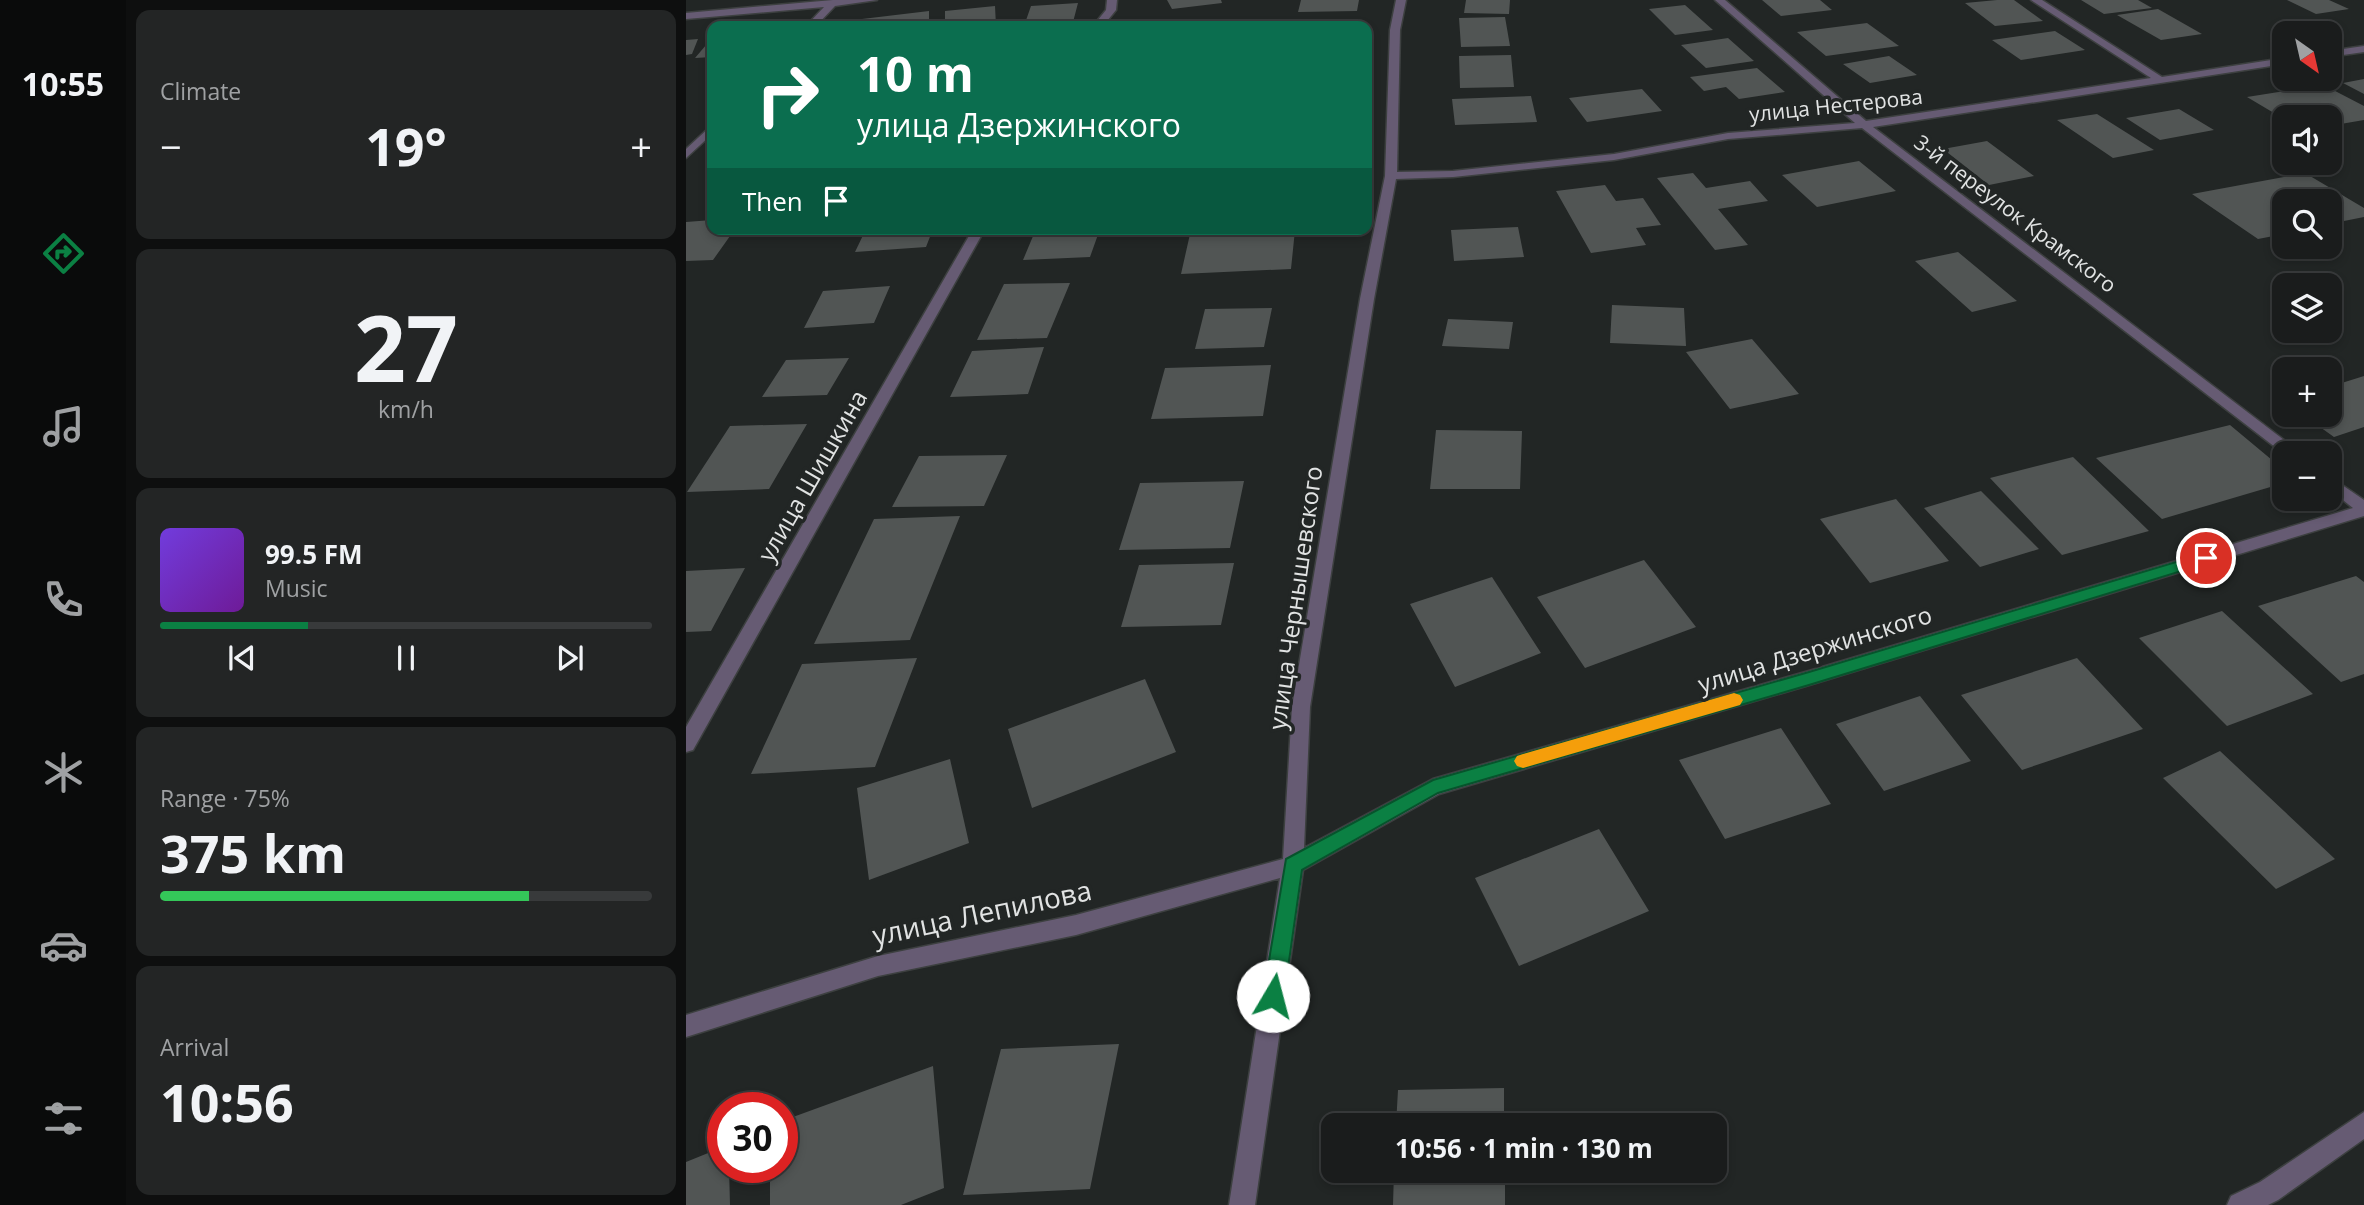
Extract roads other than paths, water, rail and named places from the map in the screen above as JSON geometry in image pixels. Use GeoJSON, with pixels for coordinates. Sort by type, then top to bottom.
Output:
{"type":"FeatureCollection","features":[{"type":"Feature","properties":{"kind":"street"},"geometry":{"type":"LineString","coordinates":[[686,16],[872,0]]}},
{"type":"Feature","properties":{"kind":"street"},"geometry":{"type":"LineString","coordinates":[[1102,21],[1111,10],[1112,0]]}},
{"type":"Feature","properties":{"kind":"street","name":"улица Чернышевского"},"geometry":{"type":"LineString","coordinates":[[1242,1205],[1293,865],[1301,707],[1367,299],[1391,176],[1395,30],[1401,0]]}},
{"type":"Feature","properties":{"kind":"street","name":"3-й переулок Крамского"},"geometry":{"type":"LineString","coordinates":[[1720,0],[1864,125],[2277,441]]}},
{"type":"Feature","properties":{"kind":"street"},"geometry":{"type":"LineString","coordinates":[[2036,0],[2162,81]]}},
{"type":"Feature","properties":{"kind":"street"},"geometry":{"type":"LineString","coordinates":[[816,21],[833,4]]}},
{"type":"Feature","properties":{"kind":"street"},"geometry":{"type":"LineString","coordinates":[[2342,52],[2364,49]]}},
{"type":"Feature","properties":{"kind":"street","name":"улица Нестерова"},"geometry":{"type":"LineString","coordinates":[[1391,176],[1453,174],[1614,158],[1728,136],[1864,125],[2272,63]]}},
{"type":"Feature","properties":{"kind":"street"},"geometry":{"type":"LineString","coordinates":[[686,155],[707,133]]}},
{"type":"Feature","properties":{"kind":"street","name":"улица Шишкина"},"geometry":{"type":"LineString","coordinates":[[686,744],[976,235]]}},
{"type":"Feature","properties":{"kind":"street"},"geometry":{"type":"LineString","coordinates":[[2342,491],[2364,509]]}},
{"type":"Feature","properties":{"kind":"street","name":"улица Дзержинского"},"geometry":{"type":"LineString","coordinates":[[1293,865],[1433,787],[1809,678],[2364,509]]}},
{"type":"Feature","properties":{"kind":"street","name":"улица Лепилова"},"geometry":{"type":"LineString","coordinates":[[686,1026],[878,966],[1076,925],[1293,865]]}},
{"type":"Feature","properties":{"kind":"street"},"geometry":{"type":"LineString","coordinates":[[2240,1205],[2269,1191],[2364,1124]]}}]}
